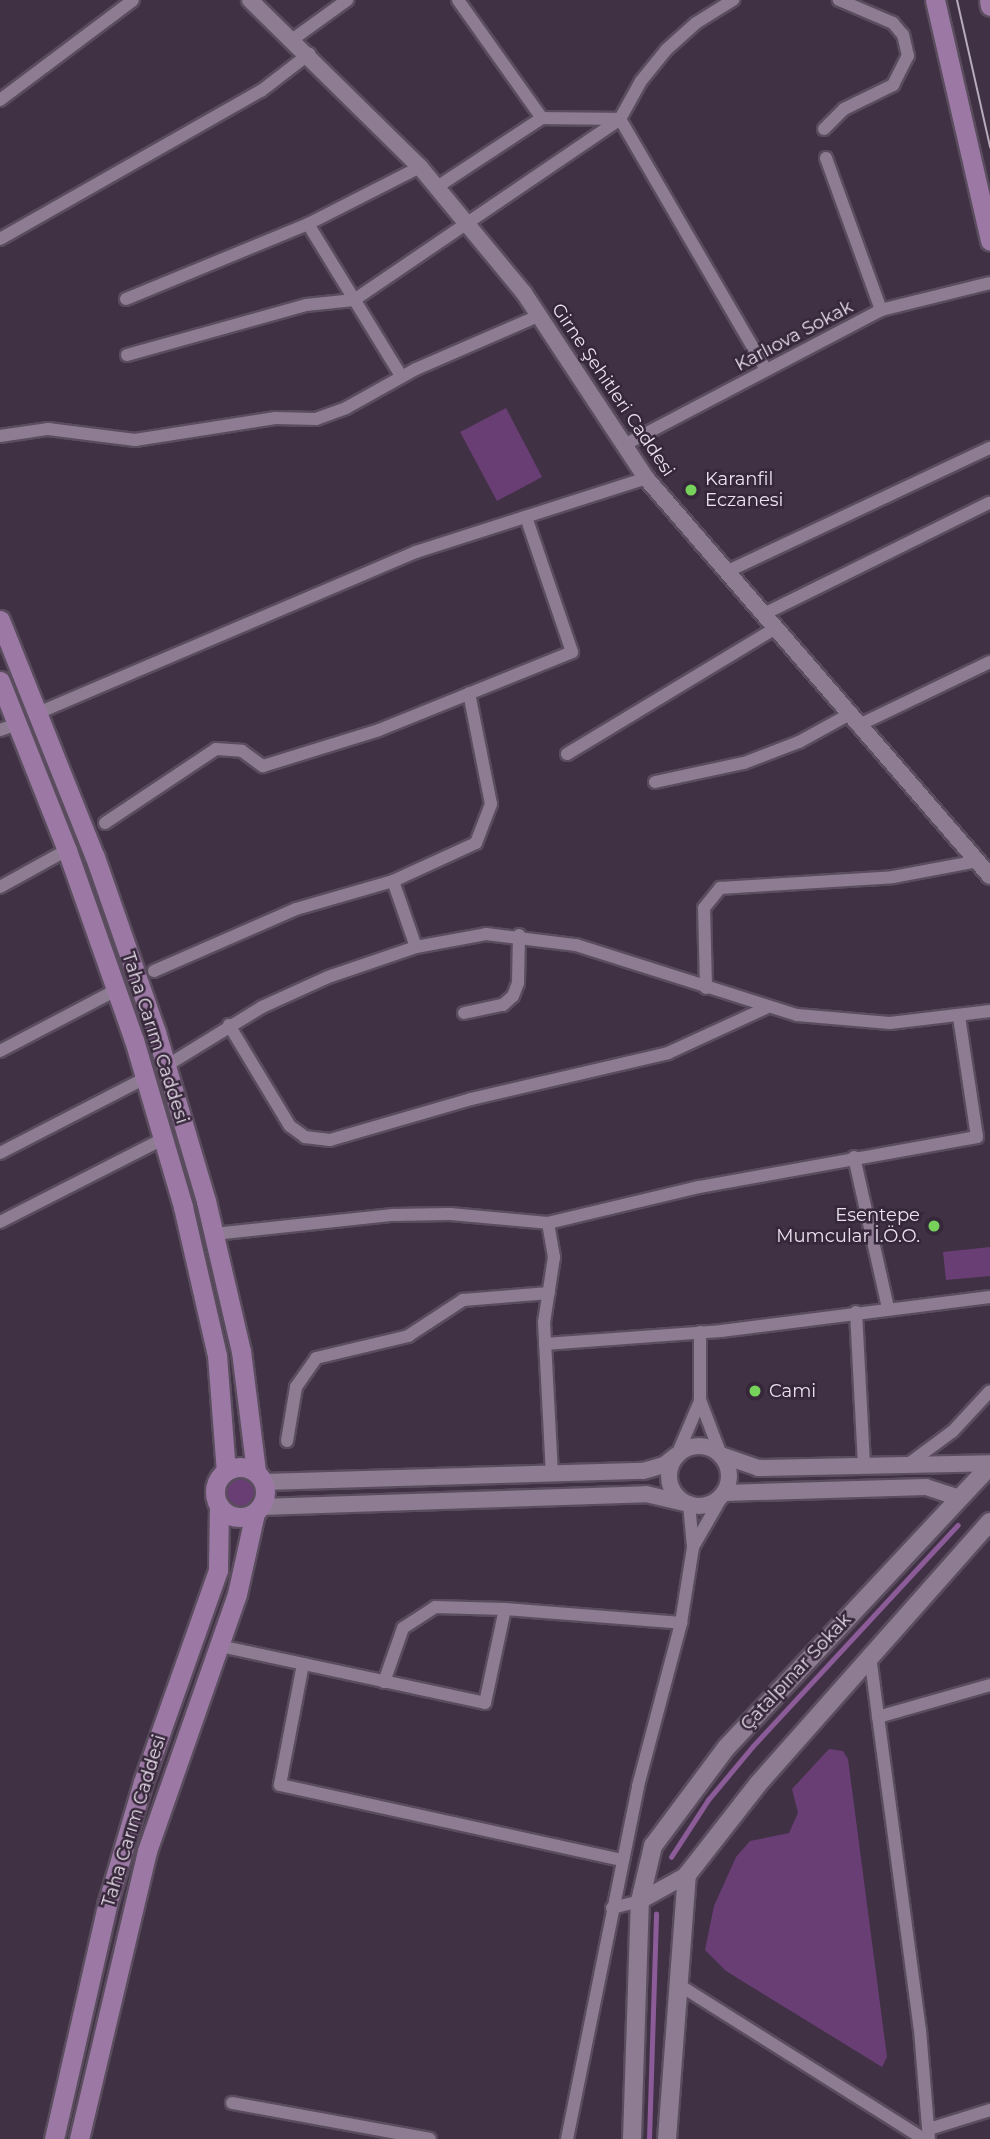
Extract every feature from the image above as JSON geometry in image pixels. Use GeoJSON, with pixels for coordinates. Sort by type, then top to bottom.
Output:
{"type":"FeatureCollection","features":[{"type":"Feature","properties":{"kind":"main road"},"geometry":{"type":"LineString","coordinates":[[935,0],[990,241]]}},
{"type":"Feature","properties":{"kind":"main road"},"geometry":{"type":"LineString","coordinates":[[989,0],[990,6]]}},
{"type":"Feature","properties":{"kind":"main road","name":"Taha Carım Caddesi"},"geometry":{"type":"LineString","coordinates":[[0,620],[95,857],[166,1066],[214,1234],[241,1351],[260,1477]]}},
{"type":"Feature","properties":{"kind":"main road","name":"Taha Carım Caddesi"},"geometry":{"type":"LineString","coordinates":[[0,681],[8,727],[67,850],[116,990],[163,1139],[217,1355],[226,1471]]}},
{"type":"Feature","properties":{"kind":"main road","name":"Çatalpınar Sokak"},"geometry":{"type":"LineString","coordinates":[[632,2139],[639,1901],[653,1846],[704,1774],[990,1465]]}},
{"type":"Feature","properties":{"kind":"main road"},"geometry":{"type":"LineString","coordinates":[[241,1466],[260,1477],[266,1494],[258,1510],[232,1516],[219,1506],[215,1491],[226,1471],[241,1466]]}},
{"type":"Feature","properties":{"kind":"main road","name":"Taha Carım Caddesi"},"geometry":{"type":"LineString","coordinates":[[54,2139],[107,1905],[143,1782],[218,1570],[219,1506]]}},
{"type":"Feature","properties":{"kind":"main road","name":"Taha Carım Caddesi"},"geometry":{"type":"LineString","coordinates":[[79,2139],[147,1851],[220,1646],[250,1548],[258,1510]]}},
{"type":"Feature","properties":{"kind":"main road"},"geometry":{"type":"LineString","coordinates":[[667,2139],[676,1983],[687,1875],[758,1784],[990,1522]]}},
{"type":"Feature","properties":{"kind":"street"},"geometry":{"type":"LineString","coordinates":[[0,100],[133,0]]}},
{"type":"Feature","properties":{"kind":"street","name":"Girne Şehitleri Caddesi"},"geometry":{"type":"LineString","coordinates":[[250,0],[309,54],[437,187],[540,316],[646,478],[990,876]]}},
{"type":"Feature","properties":{"kind":"street"},"geometry":{"type":"LineString","coordinates":[[293,39],[347,0]]}},
{"type":"Feature","properties":{"kind":"street"},"geometry":{"type":"LineString","coordinates":[[458,0],[542,118]]}},
{"type":"Feature","properties":{"kind":"street"},"geometry":{"type":"LineString","coordinates":[[127,355],[306,305],[354,300],[620,119],[641,81],[666,50],[696,23],[733,0]]}},
{"type":"Feature","properties":{"kind":"street"},"geometry":{"type":"LineString","coordinates":[[824,129],[844,109],[893,85],[908,56],[903,35],[893,23],[839,0]]}},
{"type":"Feature","properties":{"kind":"street"},"geometry":{"type":"LineString","coordinates":[[0,239],[261,91],[309,54]]}},
{"type":"Feature","properties":{"kind":"street"},"geometry":{"type":"LineString","coordinates":[[437,187],[542,118],[620,119]]}},
{"type":"Feature","properties":{"kind":"street"},"geometry":{"type":"LineString","coordinates":[[620,119],[766,370]]}},
{"type":"Feature","properties":{"kind":"street"},"geometry":{"type":"LineString","coordinates":[[826,158],[881,310]]}},
{"type":"Feature","properties":{"kind":"street"},"geometry":{"type":"LineString","coordinates":[[126,299],[307,223],[420,167]]}},
{"type":"Feature","properties":{"kind":"street"},"geometry":{"type":"LineString","coordinates":[[307,223],[401,376]]}},
{"type":"Feature","properties":{"kind":"street","name":"Karlıova Sokak"},"geometry":{"type":"LineString","coordinates":[[624,445],[881,310],[990,283]]}},
{"type":"Feature","properties":{"kind":"street"},"geometry":{"type":"LineString","coordinates":[[0,436],[48,429],[135,440],[275,418],[316,419],[346,408],[401,376],[540,316]]}},
{"type":"Feature","properties":{"kind":"street"},"geometry":{"type":"LineString","coordinates":[[726,572],[990,448]]}},
{"type":"Feature","properties":{"kind":"street"},"geometry":{"type":"LineString","coordinates":[[38,713],[416,552],[646,478]]}},
{"type":"Feature","properties":{"kind":"street"},"geometry":{"type":"LineString","coordinates":[[764,614],[989,503]]}},
{"type":"Feature","properties":{"kind":"street"},"geometry":{"type":"LineString","coordinates":[[105,823],[216,749],[242,751],[263,766],[379,730],[572,652],[526,517]]}},
{"type":"Feature","properties":{"kind":"street"},"geometry":{"type":"LineString","coordinates":[[567,754],[776,628]]}},
{"type":"Feature","properties":{"kind":"street"},"geometry":{"type":"LineString","coordinates":[[655,782],[744,763],[990,662]]}},
{"type":"Feature","properties":{"kind":"street"},"geometry":{"type":"LineString","coordinates":[[153,971],[296,909],[393,881],[476,843],[486,826],[492,791],[469,693]]}},
{"type":"Feature","properties":{"kind":"street"},"geometry":{"type":"LineString","coordinates":[[0,887],[67,850]]}},
{"type":"Feature","properties":{"kind":"street"},"geometry":{"type":"LineString","coordinates":[[705,988],[704,908],[720,888],[893,877],[978,861]]}},
{"type":"Feature","properties":{"kind":"street"},"geometry":{"type":"LineString","coordinates":[[393,881],[416,947]]}},
{"type":"Feature","properties":{"kind":"street"},"geometry":{"type":"LineString","coordinates":[[166,1066],[229,1026],[328,977],[416,947],[465,935],[519,935],[576,945],[766,1008],[859,1022],[959,1017],[990,1011]]}},
{"type":"Feature","properties":{"kind":"street"},"geometry":{"type":"LineString","coordinates":[[464,1013],[503,1005],[513,996],[519,983],[519,935]]}},
{"type":"Feature","properties":{"kind":"street"},"geometry":{"type":"LineString","coordinates":[[0,1051],[116,990]]}},
{"type":"Feature","properties":{"kind":"street"},"geometry":{"type":"LineString","coordinates":[[229,1026],[289,1126],[305,1137],[330,1140],[471,1099],[668,1053],[719,1033],[766,1008]]}},
{"type":"Feature","properties":{"kind":"street"},"geometry":{"type":"LineString","coordinates":[[214,1234],[393,1215],[450,1214],[548,1223],[854,1157],[976,1137],[959,1017]]}},
{"type":"Feature","properties":{"kind":"street"},"geometry":{"type":"LineString","coordinates":[[0,1153],[145,1078]]}},
{"type":"Feature","properties":{"kind":"street"},"geometry":{"type":"LineString","coordinates":[[0,1222],[163,1139]]}},
{"type":"Feature","properties":{"kind":"street"},"geometry":{"type":"LineString","coordinates":[[854,1157],[888,1308]]}},
{"type":"Feature","properties":{"kind":"street"},"geometry":{"type":"LineString","coordinates":[[548,1223],[554,1257],[545,1344],[552,1473]]}},
{"type":"Feature","properties":{"kind":"street"},"geometry":{"type":"LineString","coordinates":[[287,1441],[296,1387],[316,1358],[408,1336],[463,1300],[549,1293]]}},
{"type":"Feature","properties":{"kind":"street"},"geometry":{"type":"LineString","coordinates":[[545,1344],[701,1332],[990,1297]]}},
{"type":"Feature","properties":{"kind":"street"},"geometry":{"type":"LineString","coordinates":[[856,1312],[864,1466]]}},
{"type":"Feature","properties":{"kind":"street"},"geometry":{"type":"LineString","coordinates":[[693,1548],[724,1493],[729,1474],[700,1400],[701,1332]]}},
{"type":"Feature","properties":{"kind":"street"},"geometry":{"type":"LineString","coordinates":[[907,1465],[953,1431],[990,1391]]}},
{"type":"Feature","properties":{"kind":"street"},"geometry":{"type":"LineString","coordinates":[[567,2139],[621,1860],[681,1623],[693,1548],[689,1504],[669,1483],[677,1455],[700,1400]]}},
{"type":"Feature","properties":{"kind":"street"},"geometry":{"type":"LineString","coordinates":[[260,1477],[643,1471],[664,1465],[694,1446],[758,1468],[990,1465]]}},
{"type":"Feature","properties":{"kind":"street"},"geometry":{"type":"LineString","coordinates":[[258,1510],[637,1494],[689,1504],[708,1504],[724,1493],[926,1487],[959,1498]]}},
{"type":"Feature","properties":{"kind":"street"},"geometry":{"type":"LineString","coordinates":[[384,1682],[402,1628],[435,1607],[505,1609],[681,1623]]}},
{"type":"Feature","properties":{"kind":"street"},"geometry":{"type":"LineString","coordinates":[[220,1646],[485,1703],[505,1609]]}},
{"type":"Feature","properties":{"kind":"street"},"geometry":{"type":"LineString","coordinates":[[870,1656],[927,2136]]}},
{"type":"Feature","properties":{"kind":"street"},"geometry":{"type":"LineString","coordinates":[[303,1664],[279,1785],[621,1860]]}},
{"type":"Feature","properties":{"kind":"street"},"geometry":{"type":"LineString","coordinates":[[878,1717],[990,1685]]}},
{"type":"Feature","properties":{"kind":"street"},"geometry":{"type":"LineString","coordinates":[[612,1908],[639,1901],[687,1875]]}},
{"type":"Feature","properties":{"kind":"street"},"geometry":{"type":"LineString","coordinates":[[676,1983],[927,2136]]}},
{"type":"Feature","properties":{"kind":"street"},"geometry":{"type":"LineString","coordinates":[[232,2103],[430,2139]]}},
{"type":"Feature","properties":{"kind":"street"},"geometry":{"type":"LineString","coordinates":[[927,2136],[990,2110]]}},
{"type":"Feature","properties":{"kind":"shaded area"},"geometry":{"type":"Polygon","coordinates":[[[506,408],[542,477],[497,501],[460,432],[506,408]]]}},
{"type":"Feature","properties":{"kind":"shaded area"},"geometry":{"type":"Polygon","coordinates":[[[990,1247],[990,1276],[946,1280],[943,1252],[990,1247]]]}},
{"type":"Feature","properties":{"kind":"shaded area"},"geometry":{"type":"Polygon","coordinates":[[[240,1478],[250,1482],[254,1492],[250,1502],[240,1506],[230,1502],[226,1492],[230,1482],[240,1478]]]}},
{"type":"Feature","properties":{"kind":"shaded area"},"geometry":{"type":"Polygon","coordinates":[[[829,1749],[843,1751],[848,1759],[887,2057],[882,2067],[726,1971],[705,1950],[714,1906],[736,1857],[750,1841],[789,1833],[798,1813],[792,1789],[829,1749]]]}},
{"type":"Feature","properties":{"kind":"waterway"},"geometry":{"type":"LineString","coordinates":[[671,1857],[708,1800],[753,1746],[958,1525]]}},
{"type":"Feature","properties":{"kind":"waterway"},"geometry":{"type":"LineString","coordinates":[[649,2139],[656,1914]]}},
{"type":"Feature","properties":{"kind":"tram line"},"geometry":{"type":"LineString","coordinates":[[957,0],[990,147]]}},
{"type":"Feature","properties":{"kind":"place","name":"Karanfil Eczanesi"},"geometry":{"type":"Point","coordinates":[691,490]}},
{"type":"Feature","properties":{"kind":"place","name":"Esentepe Mumcular İ.Ö.O."},"geometry":{"type":"Point","coordinates":[934,1226]}},
{"type":"Feature","properties":{"kind":"place","name":"Cami"},"geometry":{"type":"Point","coordinates":[755,1391]}}]}
